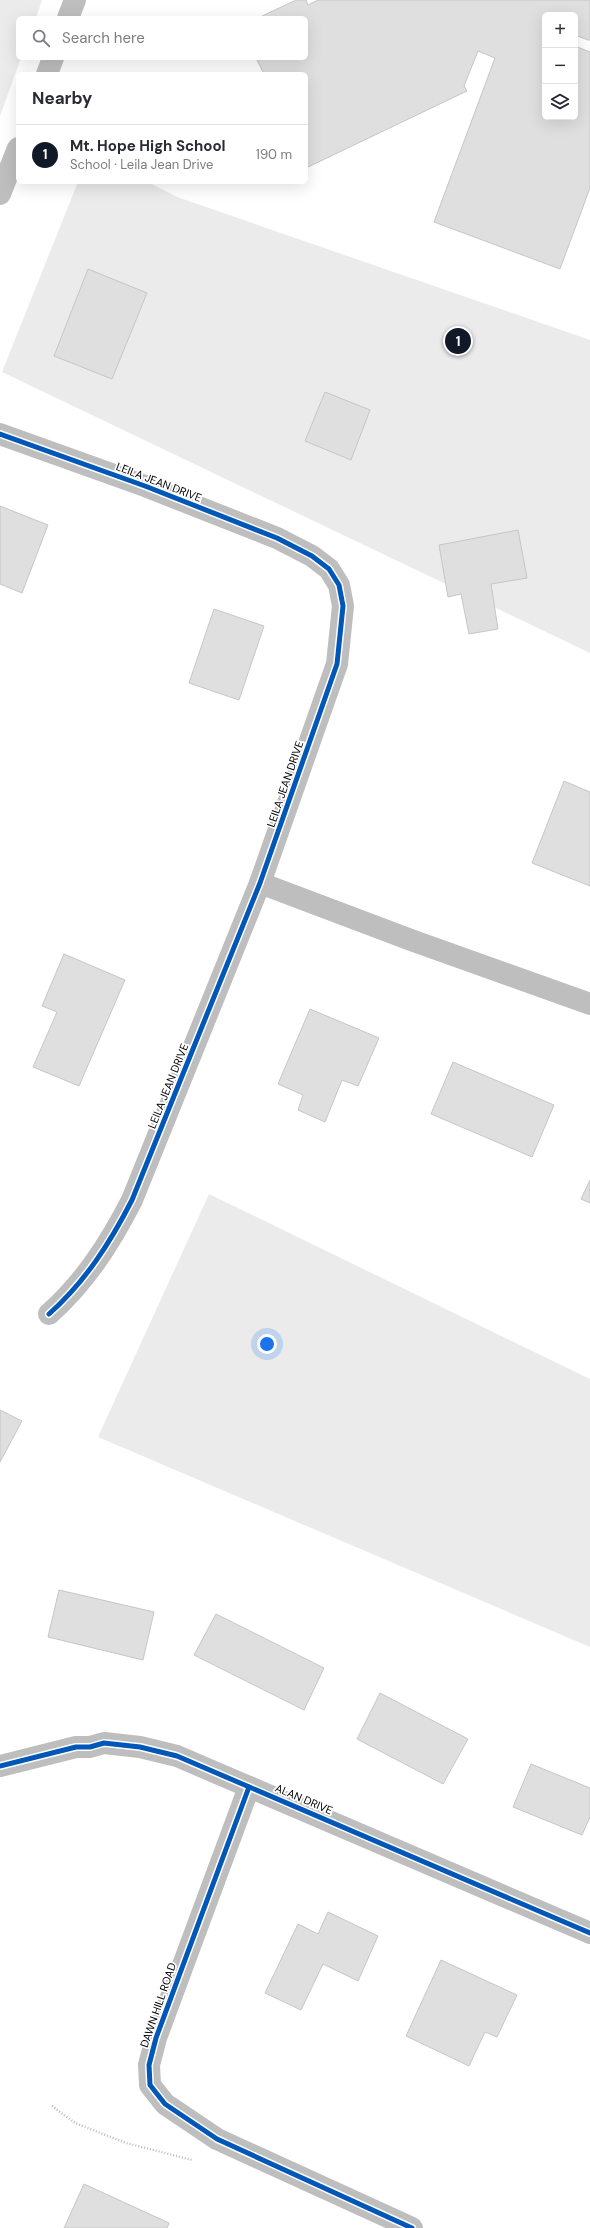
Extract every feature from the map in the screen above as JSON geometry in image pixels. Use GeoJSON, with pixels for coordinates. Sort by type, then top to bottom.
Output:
{"type":"FeatureCollection","features":[{"type":"Feature","properties":{"kind":"street"},"geometry":{"type":"LineString","coordinates":[[69,16],[75,0]]}},
{"type":"Feature","properties":{"kind":"street"},"geometry":{"type":"LineString","coordinates":[[48,72],[52,60]]}},
{"type":"Feature","properties":{"kind":"street"},"geometry":{"type":"LineString","coordinates":[[0,194],[16,153]]}},
{"type":"Feature","properties":{"kind":"street","name":"LEILA JEAN DRIVE"},"geometry":{"type":"LineString","coordinates":[[0,434],[145,486],[277,538],[312,556],[329,569],[339,585],[343,606],[337,664],[260,883],[132,1200],[115,1232],[83,1280],[49,1314]]}},
{"type":"Feature","properties":{"kind":"street"},"geometry":{"type":"LineString","coordinates":[[260,883],[410,940],[590,1004]]}},
{"type":"Feature","properties":{"kind":"street","name":"ALAN DRIVE"},"geometry":{"type":"LineString","coordinates":[[0,1766],[76,1747],[90,1747],[104,1743],[140,1747],[177,1756],[590,1933]]}},
{"type":"Feature","properties":{"kind":"street","name":"DAWN HILL ROAD"},"geometry":{"type":"LineString","coordinates":[[249,1787],[156,2038],[149,2066],[150,2085],[165,2104],[217,2139],[412,2228]]}},
{"type":"Feature","properties":{"kind":"path"},"geometry":{"type":"LineString","coordinates":[[52,2106],[75,2123],[126,2142],[195,2161],[217,2139]]}},
{"type":"Feature","properties":{"kind":"shaded area"},"geometry":{"type":"Polygon","coordinates":[[[0,0],[42,0],[37,16],[16,16],[16,60],[20,60],[0,116],[0,0]]]}},
{"type":"Feature","properties":{"kind":"shaded area"},"geometry":{"type":"Polygon","coordinates":[[[77,184],[152,184],[177,197],[590,340],[590,653],[2,372],[77,184]]]}},
{"type":"Feature","properties":{"kind":"shaded area"},"geometry":{"type":"Polygon","coordinates":[[[209,1194],[590,1379],[590,1647],[98,1437],[209,1194]]]}},
{"type":"Feature","properties":{"kind":"building"},"geometry":{"type":"Polygon","coordinates":[[[296,0],[306,0],[308,5],[318,0],[590,0],[590,40],[578,36],[578,12],[542,12],[542,120],[578,120],[578,47],[590,52],[590,188],[560,269],[434,222],[495,58],[478,51],[464,86],[467,91],[308,167],[308,72],[263,72],[257,60],[308,60],[308,16],[262,16],[296,0]]]}},
{"type":"Feature","properties":{"kind":"building"},"geometry":{"type":"Polygon","coordinates":[[[88,269],[147,293],[112,379],[54,356],[88,269]]]}},
{"type":"Feature","properties":{"kind":"building"},"geometry":{"type":"Polygon","coordinates":[[[325,392],[370,410],[351,460],[305,441],[325,392]]]}},
{"type":"Feature","properties":{"kind":"building"},"geometry":{"type":"Polygon","coordinates":[[[0,506],[48,525],[22,593],[0,584],[0,506]]]}},
{"type":"Feature","properties":{"kind":"building"},"geometry":{"type":"Polygon","coordinates":[[[518,530],[527,578],[491,584],[498,629],[469,634],[461,594],[448,597],[439,545],[518,530]]]}},
{"type":"Feature","properties":{"kind":"building"},"geometry":{"type":"Polygon","coordinates":[[[214,609],[264,626],[239,700],[189,683],[214,609]]]}},
{"type":"Feature","properties":{"kind":"building"},"geometry":{"type":"Polygon","coordinates":[[[564,781],[590,792],[590,886],[532,863],[564,781]]]}},
{"type":"Feature","properties":{"kind":"building"},"geometry":{"type":"Polygon","coordinates":[[[64,954],[125,980],[79,1086],[33,1067],[57,1012],[42,1006],[64,954]]]}},
{"type":"Feature","properties":{"kind":"building"},"geometry":{"type":"Polygon","coordinates":[[[310,1009],[379,1038],[358,1086],[342,1080],[325,1122],[298,1110],[303,1095],[278,1084],[310,1009]]]}},
{"type":"Feature","properties":{"kind":"building"},"geometry":{"type":"Polygon","coordinates":[[[453,1062],[554,1105],[532,1157],[431,1114],[453,1062]]]}},
{"type":"Feature","properties":{"kind":"building"},"geometry":{"type":"Polygon","coordinates":[[[590,1180],[590,1203],[581,1199],[590,1180]]]}},
{"type":"Feature","properties":{"kind":"building"},"geometry":{"type":"Polygon","coordinates":[[[0,1410],[22,1421],[0,1462],[0,1410]]]}},
{"type":"Feature","properties":{"kind":"building"},"geometry":{"type":"Polygon","coordinates":[[[59,1590],[154,1612],[143,1660],[48,1637],[59,1590]]]}},
{"type":"Feature","properties":{"kind":"building"},"geometry":{"type":"Polygon","coordinates":[[[216,1614],[324,1668],[304,1710],[194,1655],[216,1614]]]}},
{"type":"Feature","properties":{"kind":"building"},"geometry":{"type":"Polygon","coordinates":[[[380,1693],[468,1739],[443,1784],[357,1739],[380,1693]]]}},
{"type":"Feature","properties":{"kind":"building"},"geometry":{"type":"Polygon","coordinates":[[[531,1764],[590,1788],[590,1817],[582,1835],[513,1807],[531,1764]]]}},
{"type":"Feature","properties":{"kind":"building"},"geometry":{"type":"Polygon","coordinates":[[[328,1912],[378,1936],[358,1981],[323,1964],[301,2010],[265,1993],[298,1924],[318,1934],[328,1912]]]}},
{"type":"Feature","properties":{"kind":"building"},"geometry":{"type":"Polygon","coordinates":[[[441,1960],[517,1995],[497,2037],[485,2032],[469,2066],[406,2036],[441,1960]]]}},
{"type":"Feature","properties":{"kind":"building"},"geometry":{"type":"Polygon","coordinates":[[[84,2184],[169,2223],[167,2228],[64,2228],[84,2184]]]}},
{"type":"Feature","properties":{"kind":"cycle path"},"geometry":{"type":"LineString","coordinates":[[0,434],[145,486],[277,538],[312,556],[329,569],[339,585],[343,606],[337,664],[260,883],[132,1200],[106,1247],[96,1261],[74,1289],[49,1314]]}},
{"type":"Feature","properties":{"kind":"cycle path"},"geometry":{"type":"LineString","coordinates":[[0,1766],[76,1747],[90,1747],[104,1743],[140,1747],[177,1756],[590,1933]]}},
{"type":"Feature","properties":{"kind":"cycle path"},"geometry":{"type":"LineString","coordinates":[[249,1787],[156,2038],[149,2065],[150,2085],[165,2104],[217,2139],[412,2228]]}},
{"type":"Feature","properties":{"kind":"place","name":"Mt. Hope High School"},"geometry":{"type":"Point","coordinates":[458,341]}}]}
